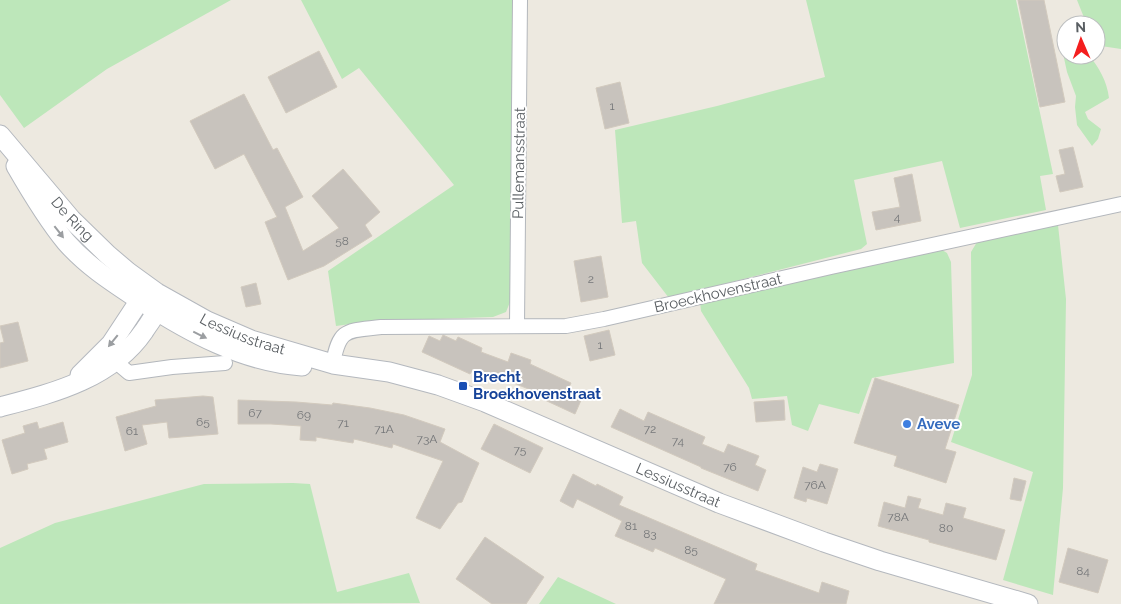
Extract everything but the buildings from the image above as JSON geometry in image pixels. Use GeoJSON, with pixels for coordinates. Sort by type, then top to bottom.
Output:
{"type":"FeatureCollection","features":[{"type":"Feature","properties":{"kind":"main road","name":"De Ring"},"geometry":{"type":"LineString","coordinates":[[1,137],[31,192],[49,220],[67,242],[103,277],[148,296]]}},
{"type":"Feature","properties":{"kind":"main road","name":"De Ring"},"geometry":{"type":"LineString","coordinates":[[1,137],[88,236],[128,272],[148,296]]}},
{"type":"Feature","properties":{"kind":"main road","name":"Lessiusstraat"},"geometry":{"type":"LineString","coordinates":[[148,296],[157,312],[222,346],[256,358],[292,365],[333,364]]}},
{"type":"Feature","properties":{"kind":"main road","name":"Lessiusstraat"},"geometry":{"type":"LineString","coordinates":[[148,296],[237,335],[275,348],[333,364],[389,372],[438,385],[485,402],[719,503],[806,536],[880,561],[1023,603]]}},
{"type":"Feature","properties":{"kind":"main road"},"geometry":{"type":"LineString","coordinates":[[64,388],[91,366],[106,350],[148,296]]}},
{"type":"Feature","properties":{"kind":"main road"},"geometry":{"type":"LineString","coordinates":[[0,407],[49,394],[92,376],[116,362],[139,338],[157,312]]}},
{"type":"Feature","properties":{"kind":"street","name":"Pullemansstraat"},"geometry":{"type":"LineString","coordinates":[[517,325],[520,0]]}},
{"type":"Feature","properties":{"kind":"street","name":"Broeckhovenstraat"},"geometry":{"type":"LineString","coordinates":[[333,364],[335,347],[340,338],[346,332],[353,330],[381,327],[566,326],[1121,204]]}},
{"type":"Feature","properties":{"kind":"street"},"geometry":{"type":"LineString","coordinates":[[116,362],[129,373],[224,363]]}},
{"type":"Feature","properties":{"kind":"green space"},"geometry":{"type":"Polygon","coordinates":[[[0,0],[231,0],[107,69],[24,128],[0,95],[0,0]]]}},
{"type":"Feature","properties":{"kind":"green space"},"geometry":{"type":"Polygon","coordinates":[[[301,0],[515,0],[512,297],[506,312],[493,317],[373,321],[336,326],[328,271],[454,185],[359,68],[342,79],[301,0]]]}},
{"type":"Feature","properties":{"kind":"green space"},"geometry":{"type":"Polygon","coordinates":[[[806,0],[1016,0],[1053,174],[1040,176],[1046,210],[960,228],[942,161],[854,180],[867,244],[861,249],[669,298],[642,263],[636,221],[622,223],[615,130],[717,106],[825,77],[806,0]]]}},
{"type":"Feature","properties":{"kind":"green space"},"geometry":{"type":"Polygon","coordinates":[[[1077,0],[1121,0],[1121,49],[1106,47],[1106,15],[1083,15],[1077,0]]]}},
{"type":"Feature","properties":{"kind":"green space"},"geometry":{"type":"Polygon","coordinates":[[[1066,65],[1096,65],[1106,86],[1109,98],[1085,112],[1088,119],[1101,129],[1098,139],[1092,146],[1077,125],[1076,96],[1066,65]]]}},
{"type":"Feature","properties":{"kind":"green space"},"geometry":{"type":"Polygon","coordinates":[[[1058,225],[1066,299],[1063,488],[1053,595],[1003,580],[1033,472],[951,442],[972,375],[971,252],[977,242],[1058,225]]]}},
{"type":"Feature","properties":{"kind":"green space"},"geometry":{"type":"Polygon","coordinates":[[[942,250],[947,253],[951,262],[954,363],[872,378],[859,414],[819,404],[808,431],[792,425],[787,396],[752,399],[749,388],[701,311],[700,302],[942,250]]]}},
{"type":"Feature","properties":{"kind":"green space"},"geometry":{"type":"Polygon","coordinates":[[[204,484],[310,484],[337,592],[409,573],[420,603],[0,604],[0,548],[55,523],[204,484]]]}},
{"type":"Feature","properties":{"kind":"green space"},"geometry":{"type":"Polygon","coordinates":[[[558,577],[616,604],[539,604],[558,577]]]}},
{"type":"Feature","properties":{"kind":"place","name":"Brecht Broekhovenstraat"},"geometry":{"type":"Point","coordinates":[463,386]}},
{"type":"Feature","properties":{"kind":"place","name":"Aveve"},"geometry":{"type":"Point","coordinates":[907,424]}}]}
